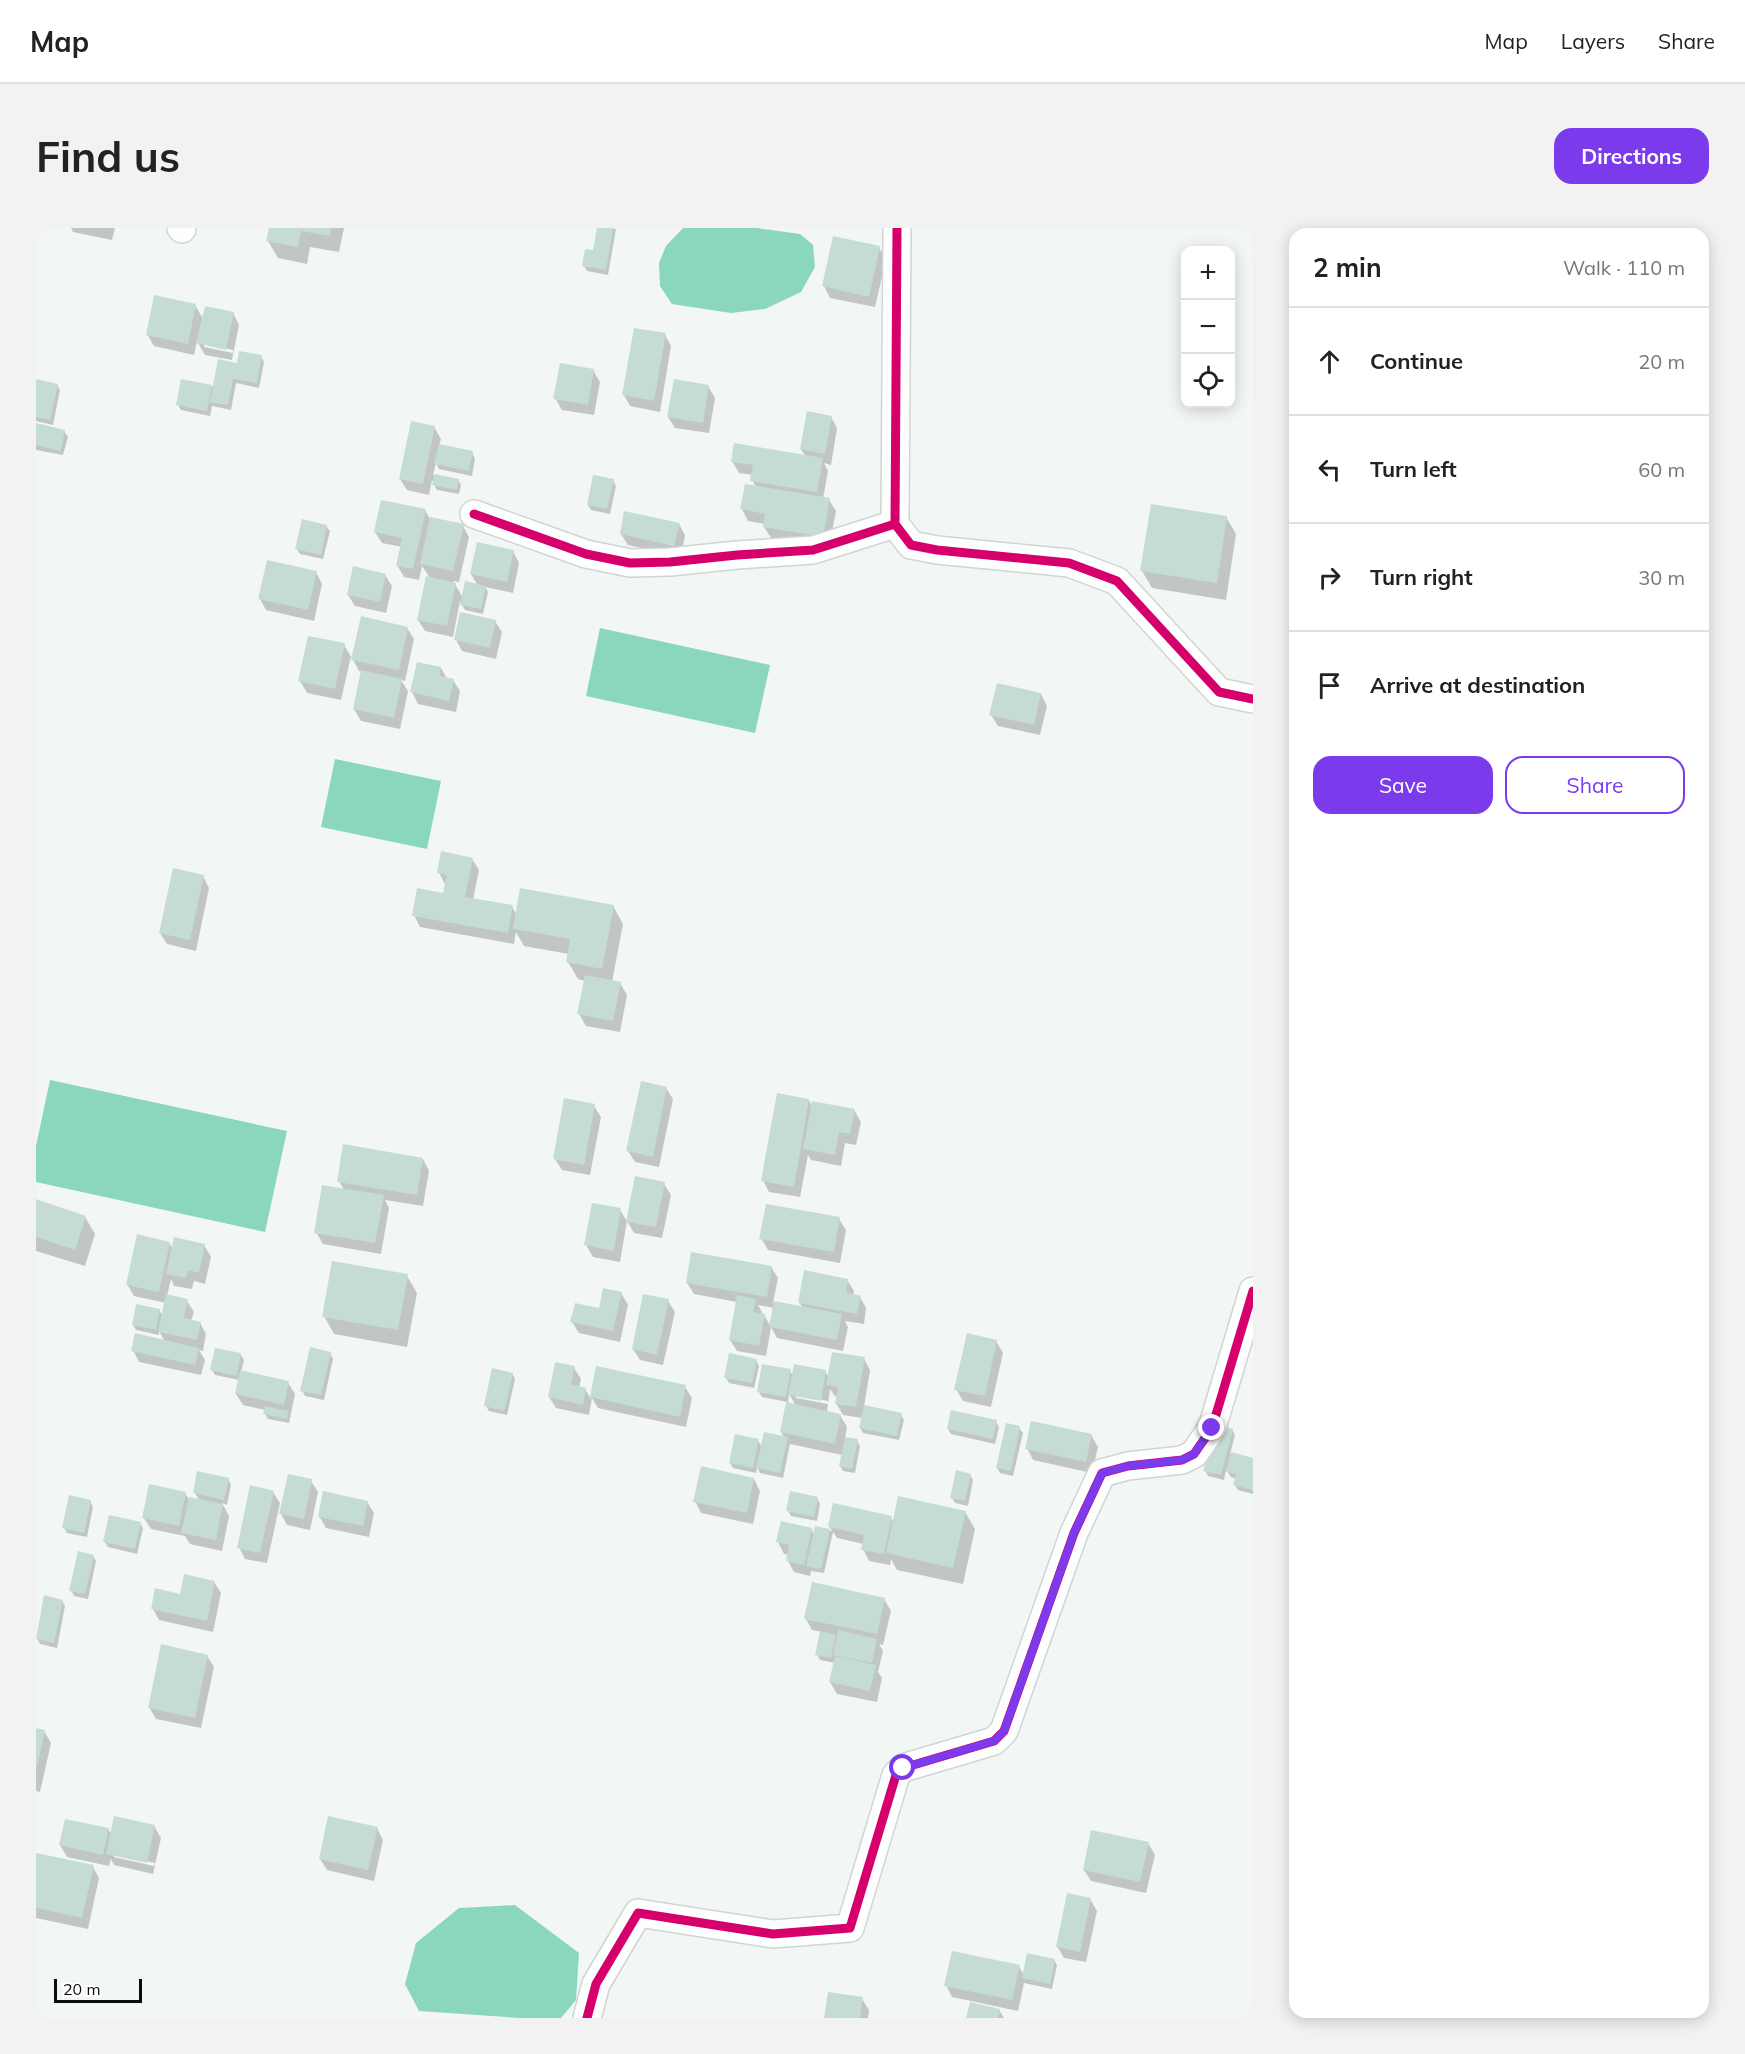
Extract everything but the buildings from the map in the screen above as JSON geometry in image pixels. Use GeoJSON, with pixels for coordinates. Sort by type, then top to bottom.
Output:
{"type":"FeatureCollection","features":[{"type":"Feature","properties":{"kind":"street"},"geometry":{"type":"LineString","coordinates":[[897,228],[895,524],[911,545],[937,550],[1070,562],[1117,581],[1219,693],[1253,699]]}},
{"type":"Feature","properties":{"kind":"street"},"geometry":{"type":"LineString","coordinates":[[474,514],[586,554],[630,563],[670,562],[813,550],[895,524]]}},
{"type":"Feature","properties":{"kind":"street"},"geometry":{"type":"LineString","coordinates":[[587,2018],[596,1984],[638,1913],[773,1934],[850,1928],[896,1775],[903,1768],[994,1741],[1004,1731],[1074,1533],[1102,1473],[1128,1466],[1182,1460],[1194,1454],[1212,1428],[1253,1291]]}},
{"type":"Feature","properties":{"kind":"shaded area"},"geometry":{"type":"Polygon","coordinates":[[[683,228],[757,228],[800,234],[813,245],[815,267],[801,292],[765,309],[731,313],[672,304],[660,286],[659,263],[666,246],[683,228]]]}},
{"type":"Feature","properties":{"kind":"shaded area"},"geometry":{"type":"Polygon","coordinates":[[[600,628],[770,665],[755,733],[586,696],[600,628]]]}},
{"type":"Feature","properties":{"kind":"shaded area"},"geometry":{"type":"Polygon","coordinates":[[[335,759],[441,781],[427,849],[321,827],[335,759]]]}},
{"type":"Feature","properties":{"kind":"shaded area"},"geometry":{"type":"Polygon","coordinates":[[[50,1080],[287,1131],[265,1232],[36,1182],[36,1146],[50,1080]]]}},
{"type":"Feature","properties":{"kind":"shaded area"},"geometry":{"type":"Polygon","coordinates":[[[515,1905],[579,1953],[576,2000],[561,2018],[520,2018],[419,2011],[405,1984],[416,1943],[459,1908],[515,1905]]]}},
{"type":"Feature","properties":{"kind":"cycle path"},"geometry":{"type":"LineString","coordinates":[[897,228],[895,524],[911,545],[937,550],[1069,563],[1117,581],[1219,692],[1253,699]]}},
{"type":"Feature","properties":{"kind":"cycle path"},"geometry":{"type":"LineString","coordinates":[[474,514],[586,554],[630,563],[670,562],[813,550],[895,524]]}},
{"type":"Feature","properties":{"kind":"cycle path"},"geometry":{"type":"LineString","coordinates":[[587,2018],[596,1984],[638,1913],[773,1934],[850,1928],[896,1775],[903,1768],[994,1741],[1004,1731],[1074,1533],[1102,1473],[1128,1466],[1182,1460],[1194,1454],[1212,1428],[1253,1291]]}},
{"type":"Feature","properties":{"kind":"route"},"geometry":{"type":"LineString","coordinates":[[903,1768],[994,1741],[1004,1731],[1074,1533],[1102,1473],[1128,1466],[1182,1460],[1194,1454],[1212,1428]]}}]}
